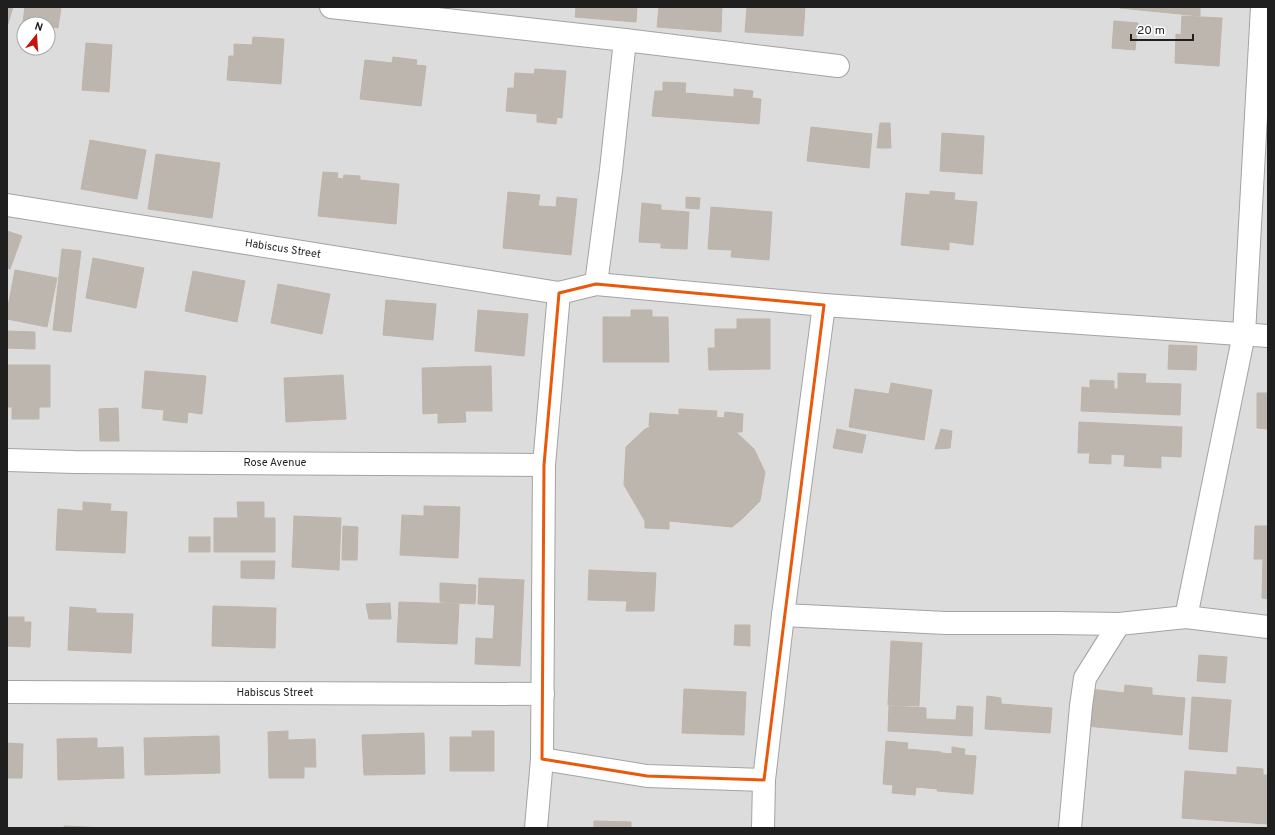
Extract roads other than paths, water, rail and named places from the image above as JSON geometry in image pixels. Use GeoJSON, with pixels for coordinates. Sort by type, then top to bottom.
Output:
{"type":"FeatureCollection","features":[{"type":"Feature","properties":{"kind":"street"},"geometry":{"type":"LineString","coordinates":[[331,7],[625,40],[838,66]]}},
{"type":"Feature","properties":{"kind":"street"},"geometry":{"type":"LineString","coordinates":[[1186,617],[1244,334],[1262,7]]}},
{"type":"Feature","properties":{"kind":"street"},"geometry":{"type":"LineString","coordinates":[[596,284],[611,170],[625,40]]}},
{"type":"Feature","properties":{"kind":"street","name":"Habiscus Street"},"geometry":{"type":"LineString","coordinates":[[7,205],[559,293]]}},
{"type":"Feature","properties":{"kind":"street"},"geometry":{"type":"LineString","coordinates":[[536,828],[542,759],[544,465],[559,293],[596,284],[824,306],[1268,336]]}},
{"type":"Feature","properties":{"kind":"street"},"geometry":{"type":"LineString","coordinates":[[763,828],[764,780],[783,615],[824,306]]}},
{"type":"Feature","properties":{"kind":"street","name":"Rose Avenue"},"geometry":{"type":"LineString","coordinates":[[7,460],[82,462],[544,465]]}},
{"type":"Feature","properties":{"kind":"street"},"geometry":{"type":"LineString","coordinates":[[783,615],[946,623],[1119,624],[1186,617],[1268,627]]}},
{"type":"Feature","properties":{"kind":"street"},"geometry":{"type":"LineString","coordinates":[[1070,828],[1085,678],[1119,624]]}},
{"type":"Feature","properties":{"kind":"street","name":"Habiscus Street"},"geometry":{"type":"LineString","coordinates":[[7,692],[543,694]]}},
{"type":"Feature","properties":{"kind":"street"},"geometry":{"type":"LineString","coordinates":[[542,759],[647,776],[764,780]]}}]}
